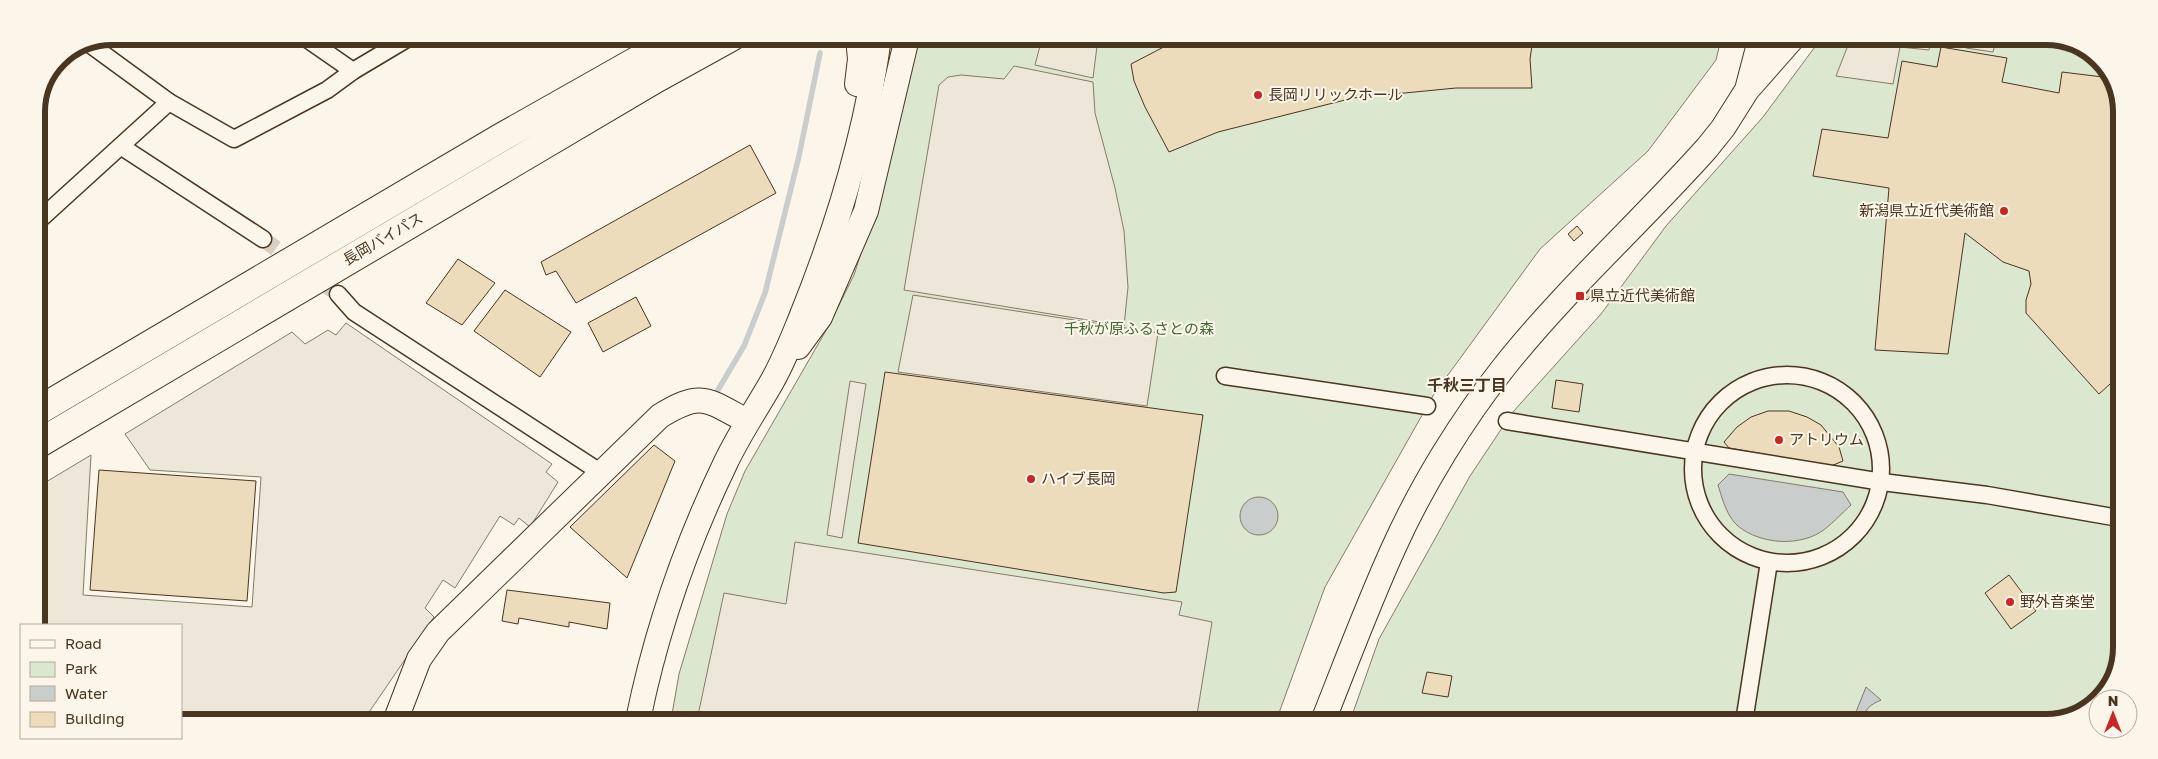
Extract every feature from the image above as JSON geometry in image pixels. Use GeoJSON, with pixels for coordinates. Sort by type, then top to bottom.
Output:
{"type":"FeatureCollection","features":[{"type":"Feature","properties":{"kind":"highway","name":"長岡バイパス"},"geometry":{"type":"LineString","coordinates":[[45,407],[494,142],[665,45]]}},
{"type":"Feature","properties":{"kind":"highway","name":"長岡バイパス"},"geometry":{"type":"LineString","coordinates":[[45,439],[718,45]]}},
{"type":"Feature","properties":{"kind":"street"},"geometry":{"type":"LineString","coordinates":[[316,45],[353,71]]}},
{"type":"Feature","properties":{"kind":"street"},"geometry":{"type":"LineString","coordinates":[[94,47],[170,102],[234,139],[327,90],[353,71],[397,45]]}},
{"type":"Feature","properties":{"kind":"street"},"geometry":{"type":"LineString","coordinates":[[700,55],[725,45]]}},
{"type":"Feature","properties":{"kind":"street"},"geometry":{"type":"LineString","coordinates":[[800,320],[808,263],[842,151],[858,83],[860,60],[859,45]]}},
{"type":"Feature","properties":{"kind":"street"},"geometry":{"type":"LineString","coordinates":[[771,384],[800,320],[848,185],[863,128],[878,45]]}},
{"type":"Feature","properties":{"kind":"street"},"geometry":{"type":"LineString","coordinates":[[639,714],[654,652],[687,550],[724,465],[747,421],[771,384],[820,317],[866,211],[905,45]]}},
{"type":"Feature","properties":{"kind":"street"},"geometry":{"type":"LineString","coordinates":[[1747,90],[1759,45]]}},
{"type":"Feature","properties":{"kind":"street"},"geometry":{"type":"LineString","coordinates":[[1326,714],[1394,547],[1421,494],[1504,366],[1584,276],[1707,148],[1723,128],[1747,90],[1787,45]]}},
{"type":"Feature","properties":{"kind":"street"},"geometry":{"type":"LineString","coordinates":[[45,214],[170,102]]}},
{"type":"Feature","properties":{"kind":"street"},"geometry":{"type":"LineString","coordinates":[[122,147],[263,239]]}},
{"type":"Feature","properties":{"kind":"street"},"geometry":{"type":"LineString","coordinates":[[338,294],[354,312],[600,472]]}},
{"type":"Feature","properties":{"kind":"street"},"geometry":{"type":"LineString","coordinates":[[1780,375],[1804,376],[1828,384],[1848,396],[1865,414],[1876,433],[1882,458],[1882,482],[1876,504],[1863,524],[1836,551],[1816,560],[1795,563],[1769,562],[1748,555],[1709,522],[1698,501],[1694,483],[1692,452],[1701,426],[1715,406],[1734,390],[1756,380],[1780,375]]}},
{"type":"Feature","properties":{"kind":"street"},"geometry":{"type":"LineString","coordinates":[[1225,376],[1427,406]]}},
{"type":"Feature","properties":{"kind":"street"},"geometry":{"type":"LineString","coordinates":[[398,714],[419,660],[438,632],[600,472],[660,416],[677,405],[692,400],[708,401],[747,421]]}},
{"type":"Feature","properties":{"kind":"street"},"geometry":{"type":"LineString","coordinates":[[1507,421],[1882,482],[1987,495],[2113,517]]}},
{"type":"Feature","properties":{"kind":"street"},"geometry":{"type":"LineString","coordinates":[[1745,714],[1769,562]]}},
{"type":"Feature","properties":{"kind":"green space","name":"千秋が原ふるさとの森"},"geometry":{"type":"Polygon","coordinates":[[[914,45],[1720,45],[1716,60],[1648,151],[1540,249],[1434,394],[1325,587],[1279,714],[672,714],[679,674],[727,514],[745,471],[828,327],[854,275],[877,203],[914,45]]]}},
{"type":"Feature","properties":{"kind":"green space"},"geometry":{"type":"Polygon","coordinates":[[[1816,45],[2046,45],[2076,52],[2099,71],[2108,86],[2113,108],[2113,647],[2109,669],[2104,681],[2098,689],[2088,689],[2088,699],[2076,707],[2063,712],[2046,714],[1352,714],[1379,639],[1470,476],[1512,413],[1601,314],[1666,226],[1763,117],[1816,45]]]}},
{"type":"Feature","properties":{"kind":"shaded area"},"geometry":{"type":"Polygon","coordinates":[[[1040,45],[1097,45],[1093,78],[1035,65],[1040,45]]]}},
{"type":"Feature","properties":{"kind":"shaded area"},"geometry":{"type":"Polygon","coordinates":[[[1848,45],[1930,45],[1929,50],[1900,47],[1893,84],[1836,76],[1848,45]]]}},
{"type":"Feature","properties":{"kind":"shaded area"},"geometry":{"type":"Polygon","coordinates":[[[1967,45],[1995,45],[1993,52],[1966,48],[1967,45]]]}},
{"type":"Feature","properties":{"kind":"shaded area"},"geometry":{"type":"Polygon","coordinates":[[[1014,66],[1093,82],[1095,113],[1115,188],[1124,231],[1128,287],[1124,326],[904,290],[939,85],[948,77],[961,75],[1004,79],[1014,66]]]}},
{"type":"Feature","properties":{"kind":"shaded area"},"geometry":{"type":"Polygon","coordinates":[[[913,295],[1158,333],[1147,406],[898,372],[913,295]]]}},
{"type":"Feature","properties":{"kind":"shaded area"},"geometry":{"type":"Polygon","coordinates":[[[346,323],[552,464],[546,472],[558,482],[530,527],[519,518],[514,525],[500,516],[455,588],[443,580],[425,608],[434,617],[368,714],[182,714],[182,624],[45,624],[45,483],[91,455],[83,595],[252,607],[261,477],[150,470],[125,434],[292,332],[305,344],[328,330],[336,335],[346,323]]]}},
{"type":"Feature","properties":{"kind":"shaded area"},"geometry":{"type":"Polygon","coordinates":[[[850,381],[866,384],[842,538],[827,535],[850,381]]]}},
{"type":"Feature","properties":{"kind":"shaded area"},"geometry":{"type":"Polygon","coordinates":[[[795,542],[1182,602],[1179,615],[1212,622],[1197,714],[698,714],[724,593],[786,604],[795,542]]]}},
{"type":"Feature","properties":{"kind":"water"},"geometry":{"type":"Polygon","coordinates":[[[1729,474],[1843,492],[1851,505],[1825,529],[1805,539],[1781,541],[1758,537],[1738,526],[1725,507],[1718,485],[1729,474]]]}},
{"type":"Feature","properties":{"kind":"water"},"geometry":{"type":"Polygon","coordinates":[[[1259,497],[1273,502],[1278,516],[1273,530],[1259,535],[1245,530],[1240,516],[1245,502],[1259,497]]]}},
{"type":"Feature","properties":{"kind":"water"},"geometry":{"type":"Polygon","coordinates":[[[1866,687],[1881,700],[1868,708],[1865,714],[1856,714],[1866,687]]]}},
{"type":"Feature","properties":{"kind":"building","name":"長岡リリックホール"},"geometry":{"type":"Polygon","coordinates":[[[1168,45],[1532,45],[1530,59],[1532,88],[1456,88],[1353,98],[1218,132],[1169,152],[1145,107],[1134,81],[1131,64],[1168,45]]]}},
{"type":"Feature","properties":{"kind":"building","name":"新潟県立近代美術館"},"geometry":{"type":"Polygon","coordinates":[[[1941,47],[2007,58],[2002,82],[2059,93],[2062,72],[2103,77],[2108,86],[2113,108],[2113,381],[2099,394],[2026,313],[2026,300],[2031,284],[2029,271],[2003,262],[1965,233],[1948,354],[1875,350],[1889,188],[1813,176],[1822,129],[1888,138],[1902,61],[1937,67],[1941,47]]]}},
{"type":"Feature","properties":{"kind":"building"},"geometry":{"type":"Polygon","coordinates":[[[750,145],[776,193],[576,303],[556,271],[546,275],[541,262],[750,145]]]}},
{"type":"Feature","properties":{"kind":"building"},"geometry":{"type":"Polygon","coordinates":[[[1577,226],[1583,233],[1574,241],[1568,234],[1577,226]]]}},
{"type":"Feature","properties":{"kind":"building"},"geometry":{"type":"Polygon","coordinates":[[[458,259],[495,283],[462,325],[426,303],[458,259]]]}},
{"type":"Feature","properties":{"kind":"building"},"geometry":{"type":"Polygon","coordinates":[[[1591,288],[1595,291],[1587,300],[1583,297],[1591,288]]]}},
{"type":"Feature","properties":{"kind":"building"},"geometry":{"type":"Polygon","coordinates":[[[505,290],[571,332],[540,377],[474,331],[505,290]]]}},
{"type":"Feature","properties":{"kind":"building"},"geometry":{"type":"Polygon","coordinates":[[[636,297],[651,326],[603,352],[588,323],[636,297]]]}},
{"type":"Feature","properties":{"kind":"building","name":"ハイブ長岡"},"geometry":{"type":"Polygon","coordinates":[[[885,372],[1203,415],[1176,592],[1164,593],[858,543],[885,372]]]}},
{"type":"Feature","properties":{"kind":"building"},"geometry":{"type":"Polygon","coordinates":[[[1556,380],[1583,384],[1579,412],[1552,408],[1556,380]]]}},
{"type":"Feature","properties":{"kind":"building","name":"アトリウム"},"geometry":{"type":"Polygon","coordinates":[[[1768,411],[1789,411],[1807,417],[1821,425],[1839,447],[1843,461],[1831,466],[1729,448],[1724,442],[1737,427],[1751,417],[1768,411]]]}},
{"type":"Feature","properties":{"kind":"building"},"geometry":{"type":"Polygon","coordinates":[[[654,445],[675,461],[627,578],[570,527],[654,445]]]}},
{"type":"Feature","properties":{"kind":"building"},"geometry":{"type":"Polygon","coordinates":[[[99,470],[256,481],[247,601],[90,590],[99,470]]]}},
{"type":"Feature","properties":{"kind":"building","name":"野外音楽堂"},"geometry":{"type":"Polygon","coordinates":[[[2009,575],[2036,611],[2011,629],[1985,593],[2009,575]]]}},
{"type":"Feature","properties":{"kind":"building"},"geometry":{"type":"Polygon","coordinates":[[[507,590],[610,603],[607,629],[569,622],[569,627],[519,618],[518,624],[502,621],[507,590]]]}},
{"type":"Feature","properties":{"kind":"building"},"geometry":{"type":"Polygon","coordinates":[[[1427,672],[1452,676],[1448,697],[1422,693],[1427,672]]]}},
{"type":"Feature","properties":{"kind":"waterway"},"geometry":{"type":"LineString","coordinates":[[715,395],[744,346],[765,293],[799,156],[820,53]]}},
{"type":"Feature","properties":{"kind":"tunnel"},"geometry":{"type":"LineString","coordinates":[[263,239],[338,294]]}},
{"type":"Feature","properties":{"kind":"place","name":"長岡リリックホール"},"geometry":{"type":"Point","coordinates":[1258,95]}},
{"type":"Feature","properties":{"kind":"place","name":"新潟県立近代美術館"},"geometry":{"type":"Point","coordinates":[2004,211]}},
{"type":"Feature","properties":{"kind":"place","name":"県立近代美術館"},"geometry":{"type":"Point","coordinates":[1580,296]}},
{"type":"Feature","properties":{"kind":"place","name":"アトリウム"},"geometry":{"type":"Point","coordinates":[1779,440]}},
{"type":"Feature","properties":{"kind":"place","name":"ハイブ長岡"},"geometry":{"type":"Point","coordinates":[1031,479]}},
{"type":"Feature","properties":{"kind":"place","name":"野外音楽堂"},"geometry":{"type":"Point","coordinates":[2010,602]}},
{"type":"Feature","properties":{"kind":"district","name":"千秋三丁目"},"geometry":{"type":"Point","coordinates":[1467,385]}}]}
